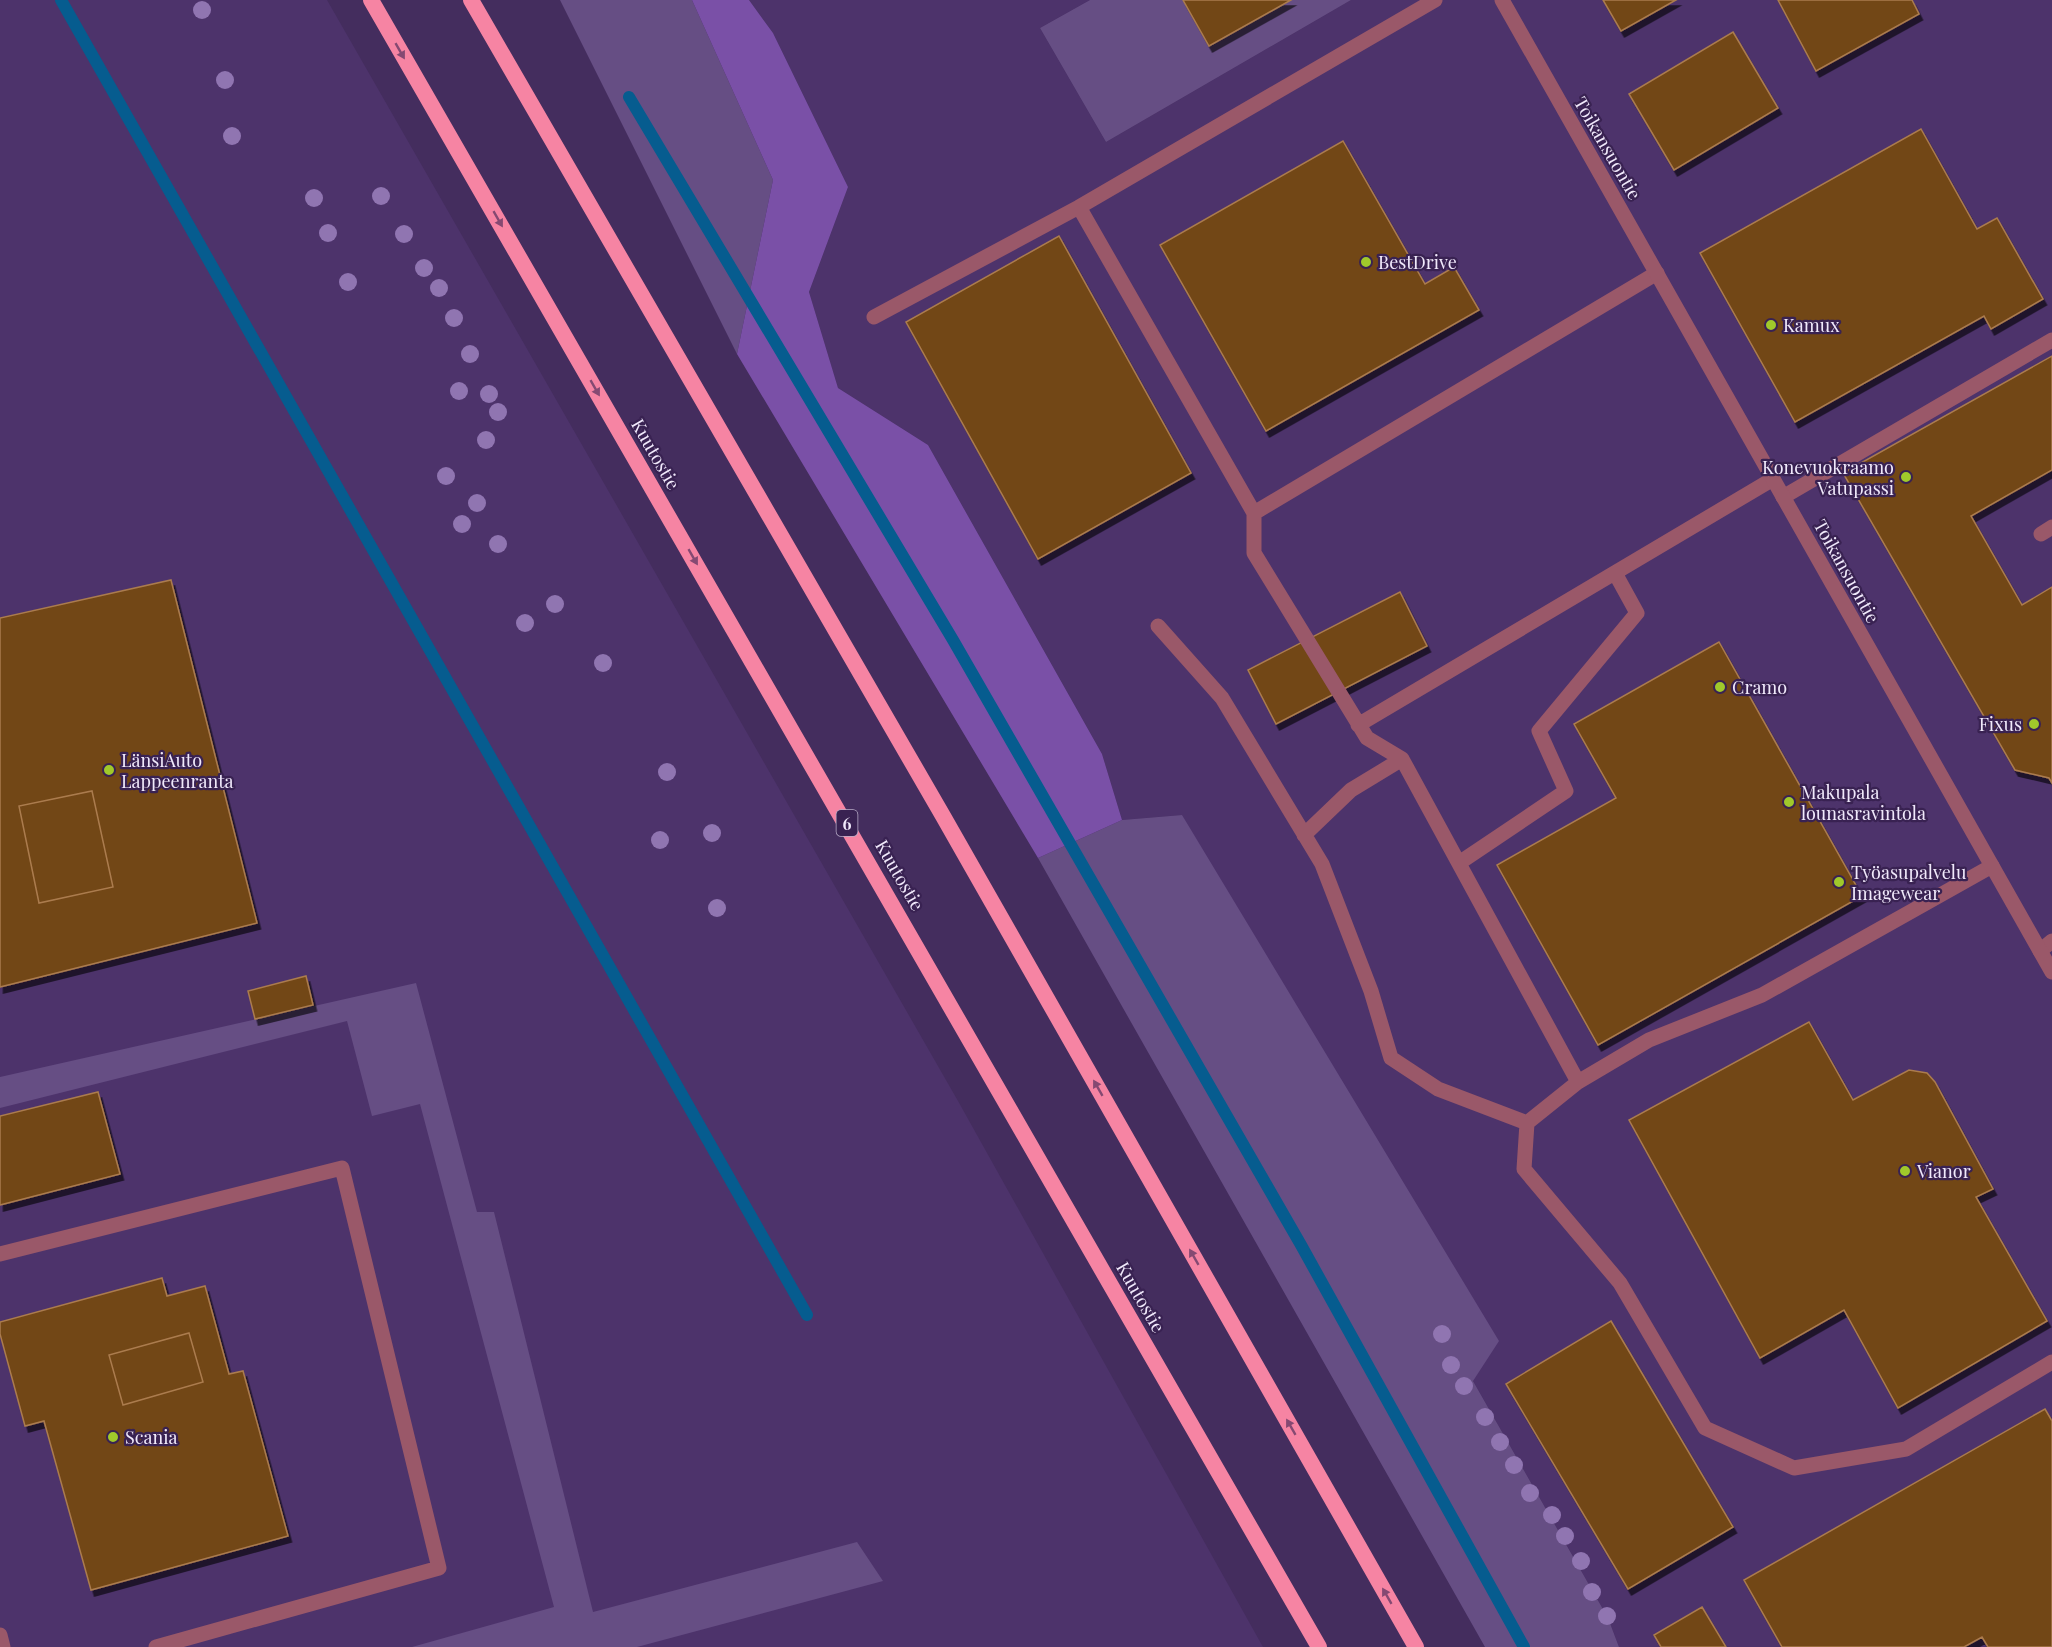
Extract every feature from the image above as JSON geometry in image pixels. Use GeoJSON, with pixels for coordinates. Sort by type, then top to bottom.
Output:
{"type":"FeatureCollection","features":[{"type":"Feature","properties":{"kind":"highway","name":"Kuutostie"},"geometry":{"type":"LineString","coordinates":[[371,0],[1320,1647]]}},
{"type":"Feature","properties":{"kind":"highway"},"geometry":{"type":"LineString","coordinates":[[471,0],[943,816],[1416,1647]]}},
{"type":"Feature","properties":{"kind":"street"},"geometry":{"type":"LineString","coordinates":[[874,317],[1079,207],[1435,0]]}},
{"type":"Feature","properties":{"kind":"street","name":"Toikansuontie"},"geometry":{"type":"LineString","coordinates":[[1502,0],[1992,866],[2046,946],[2052,972]]}},
{"type":"Feature","properties":{"kind":"street"},"geometry":{"type":"LineString","coordinates":[[1079,207],[1254,513],[1254,553],[1367,738],[1402,759],[1578,1082]]}},
{"type":"Feature","properties":{"kind":"street"},"geometry":{"type":"LineString","coordinates":[[1254,513],[1657,273]]}},
{"type":"Feature","properties":{"kind":"street"},"geometry":{"type":"LineString","coordinates":[[1783,496],[2052,340]]}},
{"type":"Feature","properties":{"kind":"street"},"geometry":{"type":"LineString","coordinates":[[1358,725],[1773,479]]}},
{"type":"Feature","properties":{"kind":"street"},"geometry":{"type":"LineString","coordinates":[[1459,863],[1566,791],[1539,731],[1637,613],[1615,573]]}},
{"type":"Feature","properties":{"kind":"street"},"geometry":{"type":"LineString","coordinates":[[1158,626],[1222,698],[1322,864],[1371,991],[1391,1058],[1438,1089],[1527,1123]]}},
{"type":"Feature","properties":{"kind":"street"},"geometry":{"type":"LineString","coordinates":[[1305,835],[1351,790],[1402,759]]}},
{"type":"Feature","properties":{"kind":"street"},"geometry":{"type":"LineString","coordinates":[[1992,866],[1762,995],[1649,1040],[1578,1082],[1527,1123],[1524,1169],[1620,1283],[1706,1428],[1794,1468],[1906,1449],[2052,1362]]}},
{"type":"Feature","properties":{"kind":"street"},"geometry":{"type":"LineString","coordinates":[[0,1254],[342,1168],[439,1568],[156,1647]]}},
{"type":"Feature","properties":{"kind":"street"},"geometry":{"type":"LineString","coordinates":[[0,1635],[3,1647]]}},
{"type":"Feature","properties":{"kind":"shaded area"},"geometry":{"type":"Polygon","coordinates":[[[0,0],[327,0],[958,1101],[1263,1647],[0,1647],[0,0]]]}},
{"type":"Feature","properties":{"kind":"shaded area"},"geometry":{"type":"Polygon","coordinates":[[[560,0],[692,0],[773,180],[737,354],[560,0]]]}},
{"type":"Feature","properties":{"kind":"shaded area"},"geometry":{"type":"Polygon","coordinates":[[[692,0],[749,0],[773,33],[848,187],[809,292],[838,388],[928,445],[1102,754],[1122,820],[1038,858],[737,354],[773,180],[692,0]]]}},
{"type":"Feature","properties":{"kind":"shaded area"},"geometry":{"type":"Polygon","coordinates":[[[749,0],[1090,0],[1040,28],[1106,142],[1351,0],[2052,0],[2052,1647],[1619,1647],[1608,1618],[1473,1381],[1182,815],[1122,820],[1102,754],[928,445],[838,388],[809,292],[848,187],[773,33],[749,0]]]}},
{"type":"Feature","properties":{"kind":"shaded area"},"geometry":{"type":"Polygon","coordinates":[[[1090,0],[1183,0],[1209,46],[1291,0],[1351,0],[1106,142],[1040,28],[1090,0]]]}},
{"type":"Feature","properties":{"kind":"shaded area"},"geometry":{"type":"Polygon","coordinates":[[[1182,815],[1499,1341],[1473,1381],[1608,1618],[1619,1647],[1485,1647],[1038,858],[1122,820],[1182,815]]]}},
{"type":"Feature","properties":{"kind":"shaded area"},"geometry":{"type":"Polygon","coordinates":[[[416,983],[477,1212],[494,1212],[593,1612],[857,1542],[883,1581],[637,1647],[412,1647],[554,1607],[420,1104],[372,1116],[347,1021],[0,1108],[0,1077],[416,983]]]}},
{"type":"Feature","properties":{"kind":"building"},"geometry":{"type":"Polygon","coordinates":[[[1183,0],[1291,0],[1209,46],[1183,0]]]}},
{"type":"Feature","properties":{"kind":"building"},"geometry":{"type":"Polygon","coordinates":[[[1603,0],[1676,0],[1621,31],[1603,0]]]}},
{"type":"Feature","properties":{"kind":"building"},"geometry":{"type":"Polygon","coordinates":[[[1778,0],[1912,0],[1919,14],[1816,71],[1778,0]]]}},
{"type":"Feature","properties":{"kind":"building"},"geometry":{"type":"Polygon","coordinates":[[[1733,32],[1778,108],[1674,170],[1629,94],[1733,32]]]}},
{"type":"Feature","properties":{"kind":"building"},"geometry":{"type":"Polygon","coordinates":[[[1921,129],[1977,229],[1997,218],[2043,299],[1991,329],[1984,316],[1795,422],[1700,253],[1921,129]]]}},
{"type":"Feature","properties":{"kind":"building"},"geometry":{"type":"Polygon","coordinates":[[[1343,141],[1425,284],[1454,267],[1479,310],[1266,431],[1160,245],[1343,141]]]}},
{"type":"Feature","properties":{"kind":"building"},"geometry":{"type":"Polygon","coordinates":[[[1059,236],[1191,473],[1038,559],[906,322],[1059,236]]]}},
{"type":"Feature","properties":{"kind":"building"},"geometry":{"type":"Polygon","coordinates":[[[2052,356],[2052,470],[1971,516],[2022,605],[2052,587],[2052,783],[2049,778],[2015,770],[1843,473],[2052,356]]]}},
{"type":"Feature","properties":{"kind":"building","name":"LänsiAuto Lappeenranta"},"geometry":{"type":"Polygon","coordinates":[[[171,580],[257,923],[0,987],[0,618],[171,580]]]}},
{"type":"Feature","properties":{"kind":"building"},"geometry":{"type":"Polygon","coordinates":[[[1400,592],[1427,646],[1276,724],[1248,670],[1400,592]]]}},
{"type":"Feature","properties":{"kind":"building"},"geometry":{"type":"Polygon","coordinates":[[[1719,642],[1862,896],[1598,1045],[1497,865],[1616,798],[1574,724],[1719,642]]]}},
{"type":"Feature","properties":{"kind":"building"},"geometry":{"type":"Polygon","coordinates":[[[92,791],[113,887],[39,903],[19,806],[92,791]]]}},
{"type":"Feature","properties":{"kind":"building"},"geometry":{"type":"Polygon","coordinates":[[[306,976],[313,1005],[255,1019],[248,991],[306,976]]]}},
{"type":"Feature","properties":{"kind":"building"},"geometry":{"type":"Polygon","coordinates":[[[1809,1022],[1853,1100],[1909,1070],[1927,1073],[1935,1082],[1993,1189],[1976,1197],[2047,1321],[1898,1408],[1844,1310],[1760,1358],[1629,1120],[1809,1022]]]}},
{"type":"Feature","properties":{"kind":"building"},"geometry":{"type":"Polygon","coordinates":[[[98,1092],[120,1174],[0,1205],[0,1116],[98,1092]]]}},
{"type":"Feature","properties":{"kind":"building"},"geometry":{"type":"Polygon","coordinates":[[[162,1278],[167,1296],[205,1286],[229,1374],[243,1371],[288,1536],[91,1590],[44,1421],[25,1426],[0,1334],[0,1322],[162,1278]]]}},
{"type":"Feature","properties":{"kind":"building"},"geometry":{"type":"Polygon","coordinates":[[[1611,1321],[1733,1527],[1628,1589],[1506,1384],[1611,1321]]]}},
{"type":"Feature","properties":{"kind":"building"},"geometry":{"type":"Polygon","coordinates":[[[189,1333],[203,1382],[123,1405],[109,1355],[189,1333]]]}},
{"type":"Feature","properties":{"kind":"building"},"geometry":{"type":"Polygon","coordinates":[[[2045,1409],[2052,1421],[2052,1647],[1988,1647],[1982,1637],[1964,1647],[1782,1647],[1744,1580],[2045,1409]]]}},
{"type":"Feature","properties":{"kind":"building"},"geometry":{"type":"Polygon","coordinates":[[[1702,1607],[1726,1647],[1661,1647],[1654,1635],[1702,1607]]]}},
{"type":"Feature","properties":{"kind":"waterway"},"geometry":{"type":"LineString","coordinates":[[61,0],[807,1315]]}},
{"type":"Feature","properties":{"kind":"waterway"},"geometry":{"type":"LineString","coordinates":[[629,97],[953,640],[1301,1245],[1524,1647]]}},
{"type":"Feature","properties":{"kind":"place","name":"BestDrive"},"geometry":{"type":"Point","coordinates":[1366,262]}},
{"type":"Feature","properties":{"kind":"place","name":"Kamux"},"geometry":{"type":"Point","coordinates":[1771,325]}},
{"type":"Feature","properties":{"kind":"place","name":"Konevuokraamo Vatupassi"},"geometry":{"type":"Point","coordinates":[1906,477]}},
{"type":"Feature","properties":{"kind":"place","name":"Cramo"},"geometry":{"type":"Point","coordinates":[1720,687]}},
{"type":"Feature","properties":{"kind":"place","name":"Fixus"},"geometry":{"type":"Point","coordinates":[2034,724]}},
{"type":"Feature","properties":{"kind":"place","name":"LänsiAuto Lappeenranta"},"geometry":{"type":"Point","coordinates":[109,770]}},
{"type":"Feature","properties":{"kind":"place","name":"Makupala lounasravintola"},"geometry":{"type":"Point","coordinates":[1789,802]}},
{"type":"Feature","properties":{"kind":"place","name":"Työasupalvelu Imagewear"},"geometry":{"type":"Point","coordinates":[1839,882]}},
{"type":"Feature","properties":{"kind":"place","name":"Vianor"},"geometry":{"type":"Point","coordinates":[1905,1171]}},
{"type":"Feature","properties":{"kind":"place","name":"Scania"},"geometry":{"type":"Point","coordinates":[113,1437]}}]}
